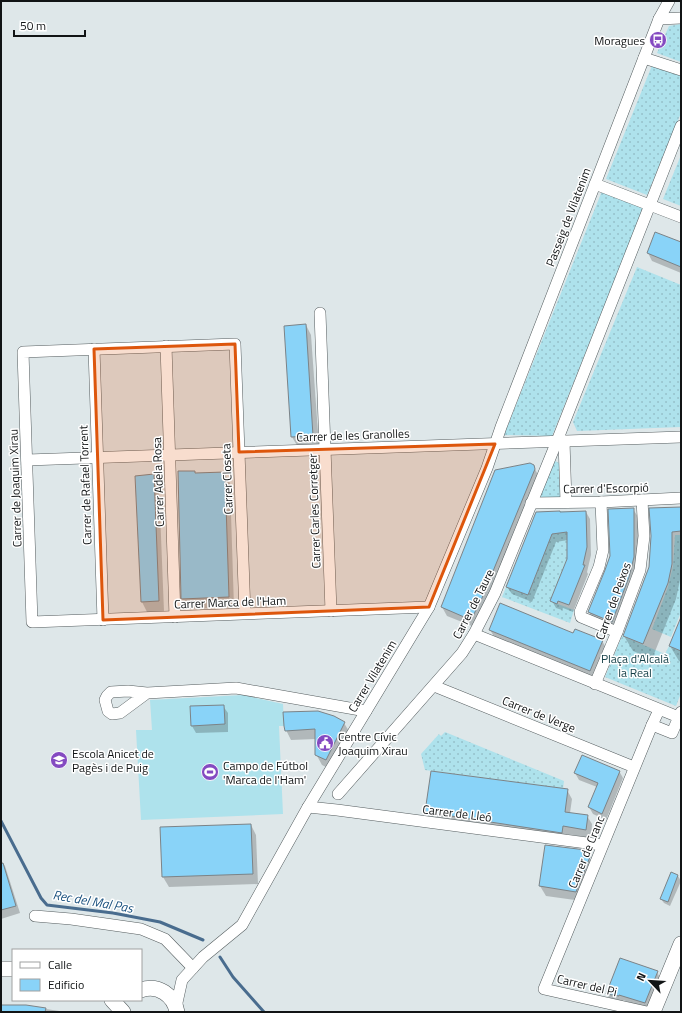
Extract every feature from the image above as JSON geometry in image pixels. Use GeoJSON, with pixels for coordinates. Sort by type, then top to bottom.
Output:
{"type":"FeatureCollection","features":[{"type":"Feature","properties":{"kind":"main road"},"geometry":{"type":"LineString","coordinates":[[654,1012],[681,944]]}},
{"type":"Feature","properties":{"kind":"main road"},"geometry":{"type":"LineString","coordinates":[[1,969],[12,969]]}},
{"type":"Feature","properties":{"kind":"main road"},"geometry":{"type":"LineString","coordinates":[[142,990],[151,988],[159,989],[168,994],[176,1010]]}},
{"type":"Feature","properties":{"kind":"main road"},"geometry":{"type":"LineString","coordinates":[[113,1001],[124,1012],[128,1001]]}},
{"type":"Feature","properties":{"kind":"street"},"geometry":{"type":"LineString","coordinates":[[670,1],[681,14]]}},
{"type":"Feature","properties":{"kind":"street","name":"Passeig de Vilatenim"},"geometry":{"type":"LineString","coordinates":[[495,444],[659,19],[670,1]]}},
{"type":"Feature","properties":{"kind":"street"},"geometry":{"type":"LineString","coordinates":[[659,19],[681,18]]}},
{"type":"Feature","properties":{"kind":"street"},"geometry":{"type":"LineString","coordinates":[[644,58],[681,70]]}},
{"type":"Feature","properties":{"kind":"street"},"geometry":{"type":"LineString","coordinates":[[566,502],[561,441],[681,126]]}},
{"type":"Feature","properties":{"kind":"street"},"geometry":{"type":"LineString","coordinates":[[595,184],[681,217]]}},
{"type":"Feature","properties":{"kind":"street","name":"Carrer Carles Corretger"},"geometry":{"type":"LineString","coordinates":[[320,313],[331,611]]}},
{"type":"Feature","properties":{"kind":"street","name":"Carrer Closeta"},"geometry":{"type":"LineString","coordinates":[[166,346],[235,344],[245,614]]}},
{"type":"Feature","properties":{"kind":"street"},"geometry":{"type":"LineString","coordinates":[[94,349],[166,346]]}},
{"type":"Feature","properties":{"kind":"street","name":"Carrer Adela Rosa"},"geometry":{"type":"LineString","coordinates":[[166,346],[176,617]]}},
{"type":"Feature","properties":{"kind":"street","name":"Carrer de Joaquim Xirau"},"geometry":{"type":"LineString","coordinates":[[32,622],[23,352],[94,349]]}},
{"type":"Feature","properties":{"kind":"street","name":"Carrer de Rafael Torrent"},"geometry":{"type":"LineString","coordinates":[[94,349],[103,620]]}},
{"type":"Feature","properties":{"kind":"street","name":"Carrer de les Granolles"},"geometry":{"type":"LineString","coordinates":[[27,460],[325,448],[495,444],[681,437]]}},
{"type":"Feature","properties":{"kind":"street","name":"Carrer de Taure"},"geometry":{"type":"LineString","coordinates":[[338,794],[434,686],[462,652],[474,634],[495,593],[531,502],[561,441]]}},
{"type":"Feature","properties":{"kind":"street","name":"Carrer Vilatenim"},"geometry":{"type":"LineString","coordinates":[[159,989],[182,980],[214,947],[234,933],[242,925],[308,807],[429,607],[487,468],[495,444]]}},
{"type":"Feature","properties":{"kind":"street","name":"Carrer d'Escorpió"},"geometry":{"type":"LineString","coordinates":[[531,502],[601,502],[681,498]]}},
{"type":"Feature","properties":{"kind":"street","name":"Carrer de Peixos"},"geometry":{"type":"LineString","coordinates":[[595,684],[617,632],[640,570],[644,536],[642,500]]}},
{"type":"Feature","properties":{"kind":"street"},"geometry":{"type":"LineString","coordinates":[[601,502],[603,550],[599,568],[580,612],[581,617],[617,632]]}},
{"type":"Feature","properties":{"kind":"street","name":"Carrer Marca de l'Ham"},"geometry":{"type":"LineString","coordinates":[[32,622],[429,607]]}},
{"type":"Feature","properties":{"kind":"street"},"geometry":{"type":"LineString","coordinates":[[474,634],[659,710],[680,716],[677,735],[652,725],[659,710]]}},
{"type":"Feature","properties":{"kind":"street","name":"Carrer de Verge"},"geometry":{"type":"LineString","coordinates":[[434,686],[634,767]]}},
{"type":"Feature","properties":{"kind":"street"},"geometry":{"type":"LineString","coordinates":[[147,693],[236,688],[366,711]]}},
{"type":"Feature","properties":{"kind":"street","name":"Carrer de Cranc"},"geometry":{"type":"LineString","coordinates":[[544,989],[652,725]]}},
{"type":"Feature","properties":{"kind":"street"},"geometry":{"type":"LineString","coordinates":[[321,786],[338,794],[337,810]]}},
{"type":"Feature","properties":{"kind":"street","name":"Carrer de Lleó"},"geometry":{"type":"LineString","coordinates":[[308,807],[602,845]]}},
{"type":"Feature","properties":{"kind":"street"},"geometry":{"type":"LineString","coordinates":[[35,916],[71,918],[141,929],[165,939],[193,968]]}},
{"type":"Feature","properties":{"kind":"street","name":"Carrer Vilatenim"},"geometry":{"type":"LineString","coordinates":[[176,1010],[182,980]]}},
{"type":"Feature","properties":{"kind":"street","name":"Carrer del Pi"},"geometry":{"type":"LineString","coordinates":[[544,989],[647,1012]]}},
{"type":"Feature","properties":{"kind":"highlighted area"},"geometry":{"type":"Polygon","coordinates":[[[235,344],[239,452],[495,444],[429,607],[103,620],[94,349],[235,344]]]}},
{"type":"Feature","properties":{"kind":"green space"},"geometry":{"type":"Polygon","coordinates":[[[681,24],[681,62],[657,53],[669,26],[681,24]]]}},
{"type":"Feature","properties":{"kind":"green space"},"geometry":{"type":"Polygon","coordinates":[[[653,63],[681,74],[681,113],[647,195],[606,179],[653,63]]]}},
{"type":"Feature","properties":{"kind":"green space"},"geometry":{"type":"Polygon","coordinates":[[[681,155],[681,206],[663,199],[681,155]]]}},
{"type":"Feature","properties":{"kind":"green space"},"geometry":{"type":"Polygon","coordinates":[[[602,191],[644,207],[552,436],[504,435],[602,191]]]}},
{"type":"Feature","properties":{"kind":"green space"},"geometry":{"type":"Polygon","coordinates":[[[637,267],[681,285],[681,427],[577,431],[573,422],[637,267]]]}},
{"type":"Feature","properties":{"kind":"green space"},"geometry":{"type":"Polygon","coordinates":[[[555,461],[559,463],[560,497],[541,498],[540,497],[555,461]]]}},
{"type":"Feature","properties":{"kind":"green space"},"geometry":{"type":"Polygon","coordinates":[[[560,511],[568,512],[567,559],[550,601],[574,610],[570,623],[502,597],[506,587],[528,595],[552,534],[560,533],[560,511]]]}},
{"type":"Feature","properties":{"kind":"green space"},"geometry":{"type":"Polygon","coordinates":[[[675,535],[681,535],[681,612],[671,637],[652,629],[668,587],[673,566],[675,535]]]}},
{"type":"Feature","properties":{"kind":"green space","name":"Plaça d'Alcalà la Real"},"geometry":{"type":"Polygon","coordinates":[[[622,636],[665,654],[669,646],[681,651],[681,693],[676,706],[605,677],[622,636]]]}},
{"type":"Feature","properties":{"kind":"green space","name":"Campo de Fútbol 'Marca de l'Ham'"},"geometry":{"type":"Polygon","coordinates":[[[243,695],[283,704],[284,726],[279,726],[283,814],[141,820],[136,730],[152,730],[150,700],[243,695]]]}},
{"type":"Feature","properties":{"kind":"green space"},"geometry":{"type":"Polygon","coordinates":[[[445,732],[564,781],[563,789],[425,770],[421,754],[439,734],[441,736],[445,732]]]}},
{"type":"Feature","properties":{"kind":"building"},"geometry":{"type":"Polygon","coordinates":[[[655,232],[681,242],[681,267],[647,253],[655,232]]]}},
{"type":"Feature","properties":{"kind":"building"},"geometry":{"type":"Polygon","coordinates":[[[306,324],[313,436],[291,437],[284,326],[306,324]]]}},
{"type":"Feature","properties":{"kind":"building"},"geometry":{"type":"Polygon","coordinates":[[[530,463],[534,465],[535,469],[482,598],[471,620],[441,607],[495,470],[530,463]]]}},
{"type":"Feature","properties":{"kind":"building"},"geometry":{"type":"Polygon","coordinates":[[[178,471],[195,471],[195,473],[225,472],[229,597],[181,599],[178,471]]]}},
{"type":"Feature","properties":{"kind":"building"},"geometry":{"type":"Polygon","coordinates":[[[154,474],[159,601],[141,602],[135,476],[154,474]]]}},
{"type":"Feature","properties":{"kind":"building"},"geometry":{"type":"Polygon","coordinates":[[[681,507],[681,531],[672,532],[672,564],[668,583],[643,644],[623,636],[649,567],[651,536],[649,508],[681,507]]]}},
{"type":"Feature","properties":{"kind":"building"},"geometry":{"type":"Polygon","coordinates":[[[634,508],[634,557],[629,577],[612,622],[588,612],[610,556],[608,509],[634,508]]]}},
{"type":"Feature","properties":{"kind":"building"},"geometry":{"type":"Polygon","coordinates":[[[586,511],[587,547],[583,565],[585,565],[569,605],[558,601],[557,604],[550,601],[567,559],[567,532],[552,534],[528,595],[506,587],[536,512],[586,511]]]}},
{"type":"Feature","properties":{"kind":"building"},"geometry":{"type":"Polygon","coordinates":[[[500,603],[573,633],[575,629],[603,640],[590,671],[489,630],[500,603]]]}},
{"type":"Feature","properties":{"kind":"building"},"geometry":{"type":"Polygon","coordinates":[[[681,617],[681,651],[669,646],[681,617]]]}},
{"type":"Feature","properties":{"kind":"building"},"geometry":{"type":"Polygon","coordinates":[[[224,705],[225,724],[191,726],[190,706],[224,705]]]}},
{"type":"Feature","properties":{"kind":"building","name":"Centre Cívic Joaquim Xirau"},"geometry":{"type":"Polygon","coordinates":[[[318,711],[334,716],[345,722],[326,760],[315,755],[315,729],[285,731],[284,726],[283,712],[318,711]]]}},
{"type":"Feature","properties":{"kind":"building"},"geometry":{"type":"Polygon","coordinates":[[[582,755],[620,771],[602,814],[588,807],[598,783],[574,773],[582,755]]]}},
{"type":"Feature","properties":{"kind":"building"},"geometry":{"type":"Polygon","coordinates":[[[431,771],[568,789],[565,812],[588,815],[586,830],[563,826],[562,833],[425,812],[431,771]]]}},
{"type":"Feature","properties":{"kind":"building"},"geometry":{"type":"Polygon","coordinates":[[[251,824],[253,874],[162,877],[160,827],[251,824]]]}},
{"type":"Feature","properties":{"kind":"building"},"geometry":{"type":"Polygon","coordinates":[[[545,845],[586,850],[590,857],[576,892],[539,886],[545,845]]]}},
{"type":"Feature","properties":{"kind":"building"},"geometry":{"type":"Polygon","coordinates":[[[3,863],[16,906],[1,910],[1,864],[3,863]]]}},
{"type":"Feature","properties":{"kind":"building"},"geometry":{"type":"Polygon","coordinates":[[[671,872],[678,875],[668,902],[660,899],[671,872]]]}},
{"type":"Feature","properties":{"kind":"building"},"geometry":{"type":"Polygon","coordinates":[[[620,958],[658,971],[645,1003],[619,995],[606,994],[620,958]]]}},
{"type":"Feature","properties":{"kind":"building"},"geometry":{"type":"Polygon","coordinates":[[[1,1005],[26,1005],[46,1008],[45,1012],[1,1012],[1,1005]]]}},
{"type":"Feature","properties":{"kind":"waterway","name":"Rec del Mal Pas"},"geometry":{"type":"LineString","coordinates":[[1,821],[41,898],[47,905],[113,913],[160,922],[203,940]]}},
{"type":"Feature","properties":{"kind":"waterway","name":"Rec del Mal Pas"},"geometry":{"type":"LineString","coordinates":[[220,957],[233,977],[264,1012]]}},
{"type":"Feature","properties":{"kind":"place","name":"Moragues"},"geometry":{"type":"Point","coordinates":[658,40]}},
{"type":"Feature","properties":{"kind":"place","name":"Centre Cívic Joaquim Xirau"},"geometry":{"type":"Point","coordinates":[325,743]}},
{"type":"Feature","properties":{"kind":"place","name":"Escola Anicet de Pagès i de Puig"},"geometry":{"type":"Point","coordinates":[59,760]}},
{"type":"Feature","properties":{"kind":"place","name":"Campo de Fútbol 'Marca de l'Ham'"},"geometry":{"type":"Point","coordinates":[210,772]}}]}
